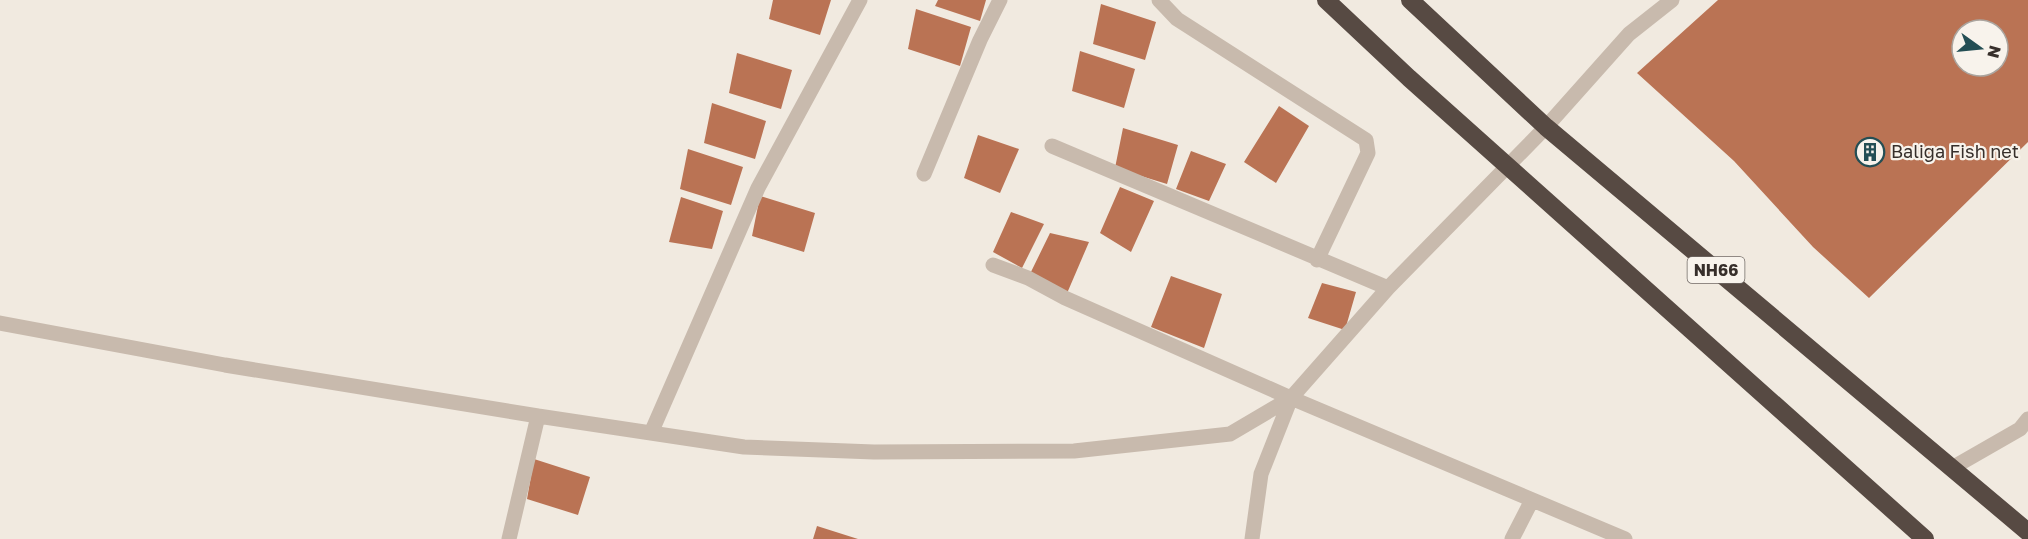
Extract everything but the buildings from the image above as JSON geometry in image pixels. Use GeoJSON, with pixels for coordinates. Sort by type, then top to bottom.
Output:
{"type":"FeatureCollection","features":[{"type":"Feature","properties":{"kind":"highway"},"geometry":{"type":"LineString","coordinates":[[1326,0],[1925,539]]}},
{"type":"Feature","properties":{"kind":"highway","name":"NH66"},"geometry":{"type":"LineString","coordinates":[[1410,0],[1546,127],[2028,532]]}},
{"type":"Feature","properties":{"kind":"street"},"geometry":{"type":"LineString","coordinates":[[651,433],[758,188],[860,0]]}},
{"type":"Feature","properties":{"kind":"street"},"geometry":{"type":"LineString","coordinates":[[924,174],[980,40],[1000,0]]}},
{"type":"Feature","properties":{"kind":"street"},"geometry":{"type":"LineString","coordinates":[[1159,0],[1178,19],[1366,140],[1368,153],[1317,260]]}},
{"type":"Feature","properties":{"kind":"street"},"geometry":{"type":"LineString","coordinates":[[0,323],[225,365],[538,416],[756,447],[874,452],[1074,451],[1230,434],[1291,398],[1388,288],[1507,164],[1546,127],[1629,34],[1672,0]]}},
{"type":"Feature","properties":{"kind":"street"},"geometry":{"type":"LineString","coordinates":[[1052,146],[1317,260],[1388,288]]}},
{"type":"Feature","properties":{"kind":"street"},"geometry":{"type":"LineString","coordinates":[[993,265],[1028,278],[1065,298],[1291,398],[1625,539]]}},
{"type":"Feature","properties":{"kind":"street"},"geometry":{"type":"LineString","coordinates":[[1252,539],[1261,474],[1291,398]]}},
{"type":"Feature","properties":{"kind":"street"},"geometry":{"type":"LineString","coordinates":[[509,539],[538,416]]}},
{"type":"Feature","properties":{"kind":"street"},"geometry":{"type":"LineString","coordinates":[[1952,468],[2020,429],[2028,419]]}},
{"type":"Feature","properties":{"kind":"street"},"geometry":{"type":"LineString","coordinates":[[1512,539],[1532,500]]}},
{"type":"Feature","properties":{"kind":"place","name":"Baliga Fish net"},"geometry":{"type":"Point","coordinates":[1870,152]}}]}
